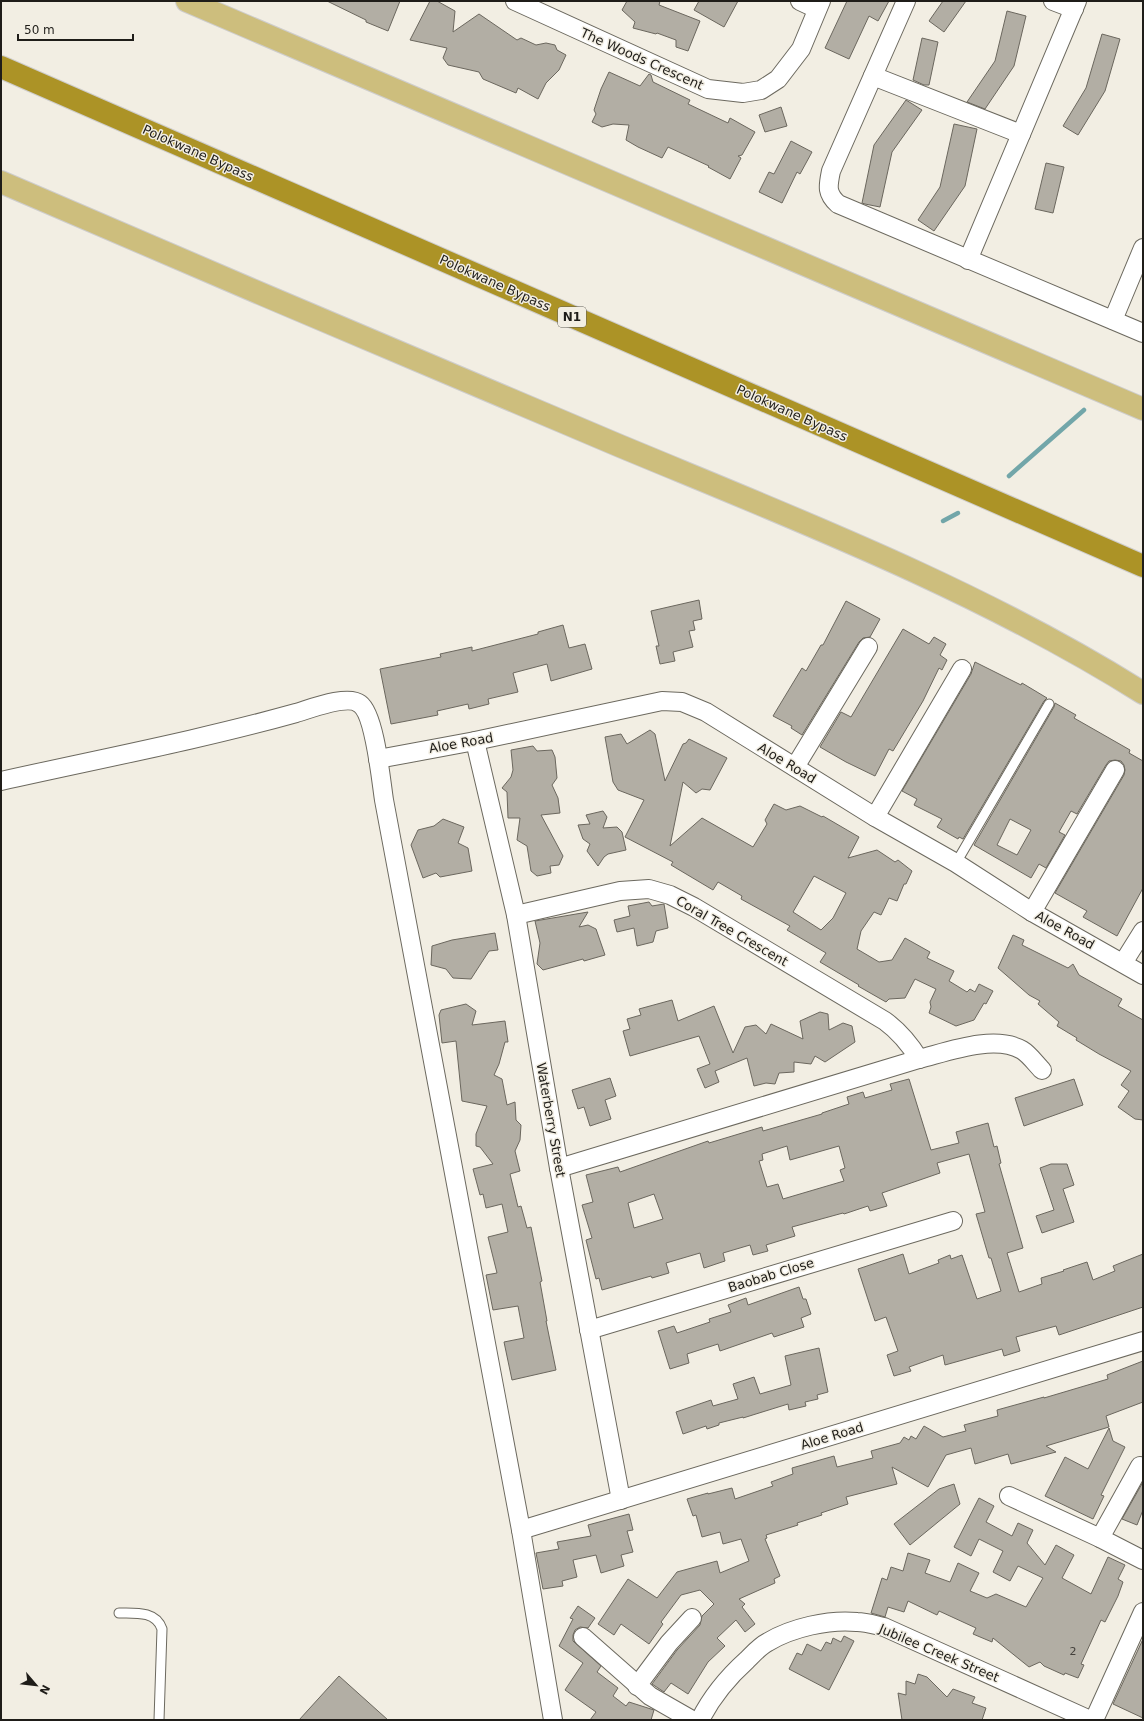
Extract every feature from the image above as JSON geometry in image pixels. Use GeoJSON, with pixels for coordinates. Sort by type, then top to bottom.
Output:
{"type":"FeatureCollection","features":[{"type":"Feature","properties":{"kind":"highway","name":"Polokwane Bypass"},"geometry":{"type":"LineString","coordinates":[[1,67],[1143,566]]}},
{"type":"Feature","properties":{"kind":"main road"},"geometry":{"type":"LineString","coordinates":[[187,1],[1143,409]]}},
{"type":"Feature","properties":{"kind":"main road"},"geometry":{"type":"LineString","coordinates":[[1,182],[358,336],[847,541],[993,608],[1094,662],[1143,693]]}},
{"type":"Feature","properties":{"kind":"street","name":"The Woods Crescent"},"geometry":{"type":"LineString","coordinates":[[515,1],[708,89],[743,93],[761,90],[778,79],[801,49],[819,5]]}},
{"type":"Feature","properties":{"kind":"street"},"geometry":{"type":"LineString","coordinates":[[800,1],[819,5]]}},
{"type":"Feature","properties":{"kind":"street"},"geometry":{"type":"LineString","coordinates":[[906,1],[831,171],[829,190],[831,197],[838,204],[1143,333]]}},
{"type":"Feature","properties":{"kind":"street"},"geometry":{"type":"LineString","coordinates":[[968,260],[1076,5],[1053,1]]}},
{"type":"Feature","properties":{"kind":"street"},"geometry":{"type":"LineString","coordinates":[[873,76],[1021,134]]}},
{"type":"Feature","properties":{"kind":"street"},"geometry":{"type":"LineString","coordinates":[[1113,320],[1143,248]]}},
{"type":"Feature","properties":{"kind":"street"},"geometry":{"type":"LineString","coordinates":[[795,768],[868,647]]}},
{"type":"Feature","properties":{"kind":"street"},"geometry":{"type":"LineString","coordinates":[[875,817],[962,669]]}},
{"type":"Feature","properties":{"kind":"street"},"geometry":{"type":"LineString","coordinates":[[1,781],[268,720],[334,702],[347,701],[362,705],[387,757],[387,816],[521,1530],[554,1720]]}},
{"type":"Feature","properties":{"kind":"street","name":"Aloe Road"},"geometry":{"type":"LineString","coordinates":[[387,757],[475,741],[662,701],[682,702],[706,712],[875,817],[956,862],[1032,912],[1143,975]]}},
{"type":"Feature","properties":{"kind":"street","name":"Waterberry Street"},"geometry":{"type":"LineString","coordinates":[[475,741],[516,915],[559,1168],[621,1500]]}},
{"type":"Feature","properties":{"kind":"street"},"geometry":{"type":"LineString","coordinates":[[1032,912],[1115,770]]}},
{"type":"Feature","properties":{"kind":"street","name":"Coral Tree Crescent"},"geometry":{"type":"LineString","coordinates":[[516,915],[620,891],[649,889],[670,895],[694,907],[885,1021],[899,1031],[909,1042],[919,1059]]}},
{"type":"Feature","properties":{"kind":"street"},"geometry":{"type":"LineString","coordinates":[[1123,963],[1143,931]]}},
{"type":"Feature","properties":{"kind":"street"},"geometry":{"type":"LineString","coordinates":[[559,1168],[919,1059],[977,1045],[1003,1044],[1022,1050],[1042,1070]]}},
{"type":"Feature","properties":{"kind":"street","name":"Baobab Close"},"geometry":{"type":"LineString","coordinates":[[589,1330],[953,1221]]}},
{"type":"Feature","properties":{"kind":"street","name":"Aloe Road"},"geometry":{"type":"LineString","coordinates":[[521,1530],[1143,1341]]}},
{"type":"Feature","properties":{"kind":"street"},"geometry":{"type":"LineString","coordinates":[[1100,1538],[1140,1466]]}},
{"type":"Feature","properties":{"kind":"street"},"geometry":{"type":"LineString","coordinates":[[1009,1496],[1100,1538],[1143,1560]]}},
{"type":"Feature","properties":{"kind":"street"},"geometry":{"type":"LineString","coordinates":[[1094,1720],[1143,1612]]}},
{"type":"Feature","properties":{"kind":"street"},"geometry":{"type":"LineString","coordinates":[[637,1686],[669,1643],[692,1618]]}},
{"type":"Feature","properties":{"kind":"street","name":"Jubilee Creek Street"},"geometry":{"type":"LineString","coordinates":[[700,1720],[709,1702],[719,1688],[753,1653],[767,1642],[814,1625],[851,1622],[884,1627],[1090,1720]]}},
{"type":"Feature","properties":{"kind":"street"},"geometry":{"type":"LineString","coordinates":[[583,1637],[650,1696],[692,1720]]}},
{"type":"Feature","properties":{"kind":"lane"},"geometry":{"type":"LineString","coordinates":[[956,862],[1049,704]]}},
{"type":"Feature","properties":{"kind":"lane"},"geometry":{"type":"LineString","coordinates":[[119,1613],[139,1613],[150,1616],[157,1619],[162,1629],[159,1720]]}},
{"type":"Feature","properties":{"kind":"building"},"geometry":{"type":"Polygon","coordinates":[[[327,1],[400,1],[388,31],[366,22],[366,20],[327,1]]]}},
{"type":"Feature","properties":{"kind":"building"},"geometry":{"type":"Polygon","coordinates":[[[430,1],[437,1],[455,11],[453,32],[479,14],[517,40],[521,38],[536,45],[546,43],[555,45],[557,50],[566,55],[559,70],[546,83],[538,99],[518,88],[516,93],[483,79],[479,72],[448,65],[443,58],[447,48],[410,40],[430,1]]]}},
{"type":"Feature","properties":{"kind":"building"},"geometry":{"type":"Polygon","coordinates":[[[627,1],[660,1],[659,5],[700,21],[688,51],[676,47],[676,40],[657,33],[633,28],[635,22],[622,10],[627,1]]]}},
{"type":"Feature","properties":{"kind":"building"},"geometry":{"type":"Polygon","coordinates":[[[699,1],[738,1],[724,27],[694,10],[699,1]]]}},
{"type":"Feature","properties":{"kind":"building"},"geometry":{"type":"Polygon","coordinates":[[[847,1],[889,1],[878,21],[869,16],[849,59],[825,48],[847,1]]]}},
{"type":"Feature","properties":{"kind":"building"},"geometry":{"type":"Polygon","coordinates":[[[943,1],[966,1],[944,32],[929,21],[943,1]]]}},
{"type":"Feature","properties":{"kind":"building"},"geometry":{"type":"Polygon","coordinates":[[[1007,11],[1026,16],[1014,66],[985,109],[967,102],[995,61],[1007,11]]]}},
{"type":"Feature","properties":{"kind":"building"},"geometry":{"type":"Polygon","coordinates":[[[1102,34],[1120,39],[1105,91],[1078,135],[1063,126],[1086,88],[1102,34]]]}},
{"type":"Feature","properties":{"kind":"building"},"geometry":{"type":"Polygon","coordinates":[[[922,38],[938,42],[929,85],[924,85],[913,80],[922,38]]]}},
{"type":"Feature","properties":{"kind":"building"},"geometry":{"type":"Polygon","coordinates":[[[609,72],[640,86],[649,74],[651,75],[653,82],[690,100],[688,104],[728,123],[730,118],[755,132],[742,155],[738,156],[741,158],[730,179],[708,167],[709,166],[668,147],[662,158],[638,147],[626,140],[629,125],[613,124],[602,127],[592,122],[596,114],[594,110],[601,89],[609,72]]]}},
{"type":"Feature","properties":{"kind":"building"},"geometry":{"type":"Polygon","coordinates":[[[906,100],[922,110],[892,152],[880,207],[862,203],[874,145],[906,100]]]}},
{"type":"Feature","properties":{"kind":"building"},"geometry":{"type":"Polygon","coordinates":[[[781,107],[787,126],[765,132],[759,115],[781,107]]]}},
{"type":"Feature","properties":{"kind":"building"},"geometry":{"type":"Polygon","coordinates":[[[954,124],[977,129],[965,186],[934,231],[918,220],[940,187],[954,124]]]}},
{"type":"Feature","properties":{"kind":"building"},"geometry":{"type":"Polygon","coordinates":[[[791,141],[812,152],[800,174],[797,172],[782,203],[759,192],[769,172],[774,174],[791,141]]]}},
{"type":"Feature","properties":{"kind":"building"},"geometry":{"type":"Polygon","coordinates":[[[1046,163],[1064,167],[1053,213],[1035,209],[1046,163]]]}},
{"type":"Feature","properties":{"kind":"building"},"geometry":{"type":"Polygon","coordinates":[[[699,600],[702,619],[693,621],[695,630],[689,631],[693,647],[673,652],[675,661],[660,664],[656,646],[659,646],[651,611],[699,600]]]}},
{"type":"Feature","properties":{"kind":"building"},"geometry":{"type":"Polygon","coordinates":[[[846,601],[880,619],[870,637],[863,638],[859,642],[802,735],[791,728],[792,726],[773,716],[802,668],[806,671],[821,645],[823,645],[846,601]]]}},
{"type":"Feature","properties":{"kind":"building"},"geometry":{"type":"Polygon","coordinates":[[[563,625],[569,648],[585,644],[592,669],[551,681],[547,664],[513,673],[518,692],[488,699],[489,704],[469,709],[468,704],[437,711],[438,715],[391,724],[380,669],[441,657],[440,654],[472,647],[472,651],[538,634],[538,632],[563,625]]]}},
{"type":"Feature","properties":{"kind":"building"},"geometry":{"type":"Polygon","coordinates":[[[903,629],[929,644],[934,637],[946,644],[940,655],[947,660],[942,670],[939,668],[923,701],[893,751],[889,749],[875,776],[820,747],[841,712],[851,717],[903,629]]]}},
{"type":"Feature","properties":{"kind":"building"},"geometry":{"type":"Polygon","coordinates":[[[975,662],[1021,685],[1022,683],[1047,698],[963,839],[959,837],[958,839],[937,827],[942,819],[914,805],[917,799],[902,791],[971,674],[975,662]]]}},
{"type":"Feature","properties":{"kind":"building"},"geometry":{"type":"Polygon","coordinates":[[[1055,703],[1076,715],[1074,718],[1130,750],[1129,753],[1143,761],[1143,888],[1117,936],[1083,917],[1087,911],[1055,893],[1124,775],[1124,765],[1121,761],[1109,761],[1077,814],[1071,811],[1059,832],[1065,835],[1046,868],[1039,864],[1031,878],[974,845],[1055,703]],[[1010,819],[997,845],[1017,855],[1031,830],[1010,819]]]}},
{"type":"Feature","properties":{"kind":"building"},"geometry":{"type":"Polygon","coordinates":[[[650,730],[655,734],[665,781],[683,744],[689,739],[727,758],[710,790],[702,789],[696,793],[683,782],[670,846],[702,818],[753,847],[767,824],[765,820],[774,804],[786,810],[800,806],[822,817],[823,816],[859,837],[848,858],[877,850],[895,862],[898,860],[912,871],[906,884],[904,884],[897,901],[889,898],[881,915],[874,912],[861,931],[857,949],[879,962],[892,960],[905,938],[930,952],[927,958],[954,971],[949,981],[967,992],[970,989],[975,992],[979,984],[993,991],[986,1004],[984,1003],[974,1020],[956,1026],[929,1013],[931,1007],[930,1002],[936,989],[915,979],[905,998],[889,999],[886,1002],[820,962],[826,953],[787,930],[790,926],[741,899],[742,896],[718,882],[713,890],[671,865],[673,862],[625,837],[644,800],[618,790],[613,782],[605,737],[621,734],[627,744],[650,730]],[[814,876],[793,912],[821,930],[833,918],[846,893],[814,876]]]}},
{"type":"Feature","properties":{"kind":"building"},"geometry":{"type":"Polygon","coordinates":[[[533,746],[537,751],[552,750],[555,757],[557,778],[552,785],[558,798],[560,813],[541,815],[563,856],[559,865],[550,866],[551,873],[537,876],[531,871],[527,846],[517,840],[520,818],[508,818],[507,792],[502,788],[511,777],[513,770],[511,750],[533,746]]]}},
{"type":"Feature","properties":{"kind":"building"},"geometry":{"type":"Polygon","coordinates":[[[603,811],[607,817],[603,828],[617,827],[622,832],[626,850],[608,854],[598,866],[587,851],[590,844],[583,839],[578,825],[590,824],[586,815],[603,811]]]}},
{"type":"Feature","properties":{"kind":"building"},"geometry":{"type":"Polygon","coordinates":[[[443,819],[464,827],[458,843],[468,848],[472,871],[440,877],[436,873],[423,878],[411,845],[418,830],[434,826],[443,819]]]}},
{"type":"Feature","properties":{"kind":"building"},"geometry":{"type":"Polygon","coordinates":[[[649,902],[652,906],[664,904],[668,928],[656,931],[653,942],[637,946],[634,928],[617,932],[614,920],[630,916],[628,906],[649,902]]]}},
{"type":"Feature","properties":{"kind":"building"},"geometry":{"type":"Polygon","coordinates":[[[588,912],[579,927],[588,925],[596,929],[605,955],[584,961],[583,959],[543,970],[537,964],[540,943],[535,921],[588,912]]]}},
{"type":"Feature","properties":{"kind":"building"},"geometry":{"type":"Polygon","coordinates":[[[495,933],[498,950],[489,951],[471,979],[453,978],[446,969],[431,965],[432,946],[452,940],[495,933]]]}},
{"type":"Feature","properties":{"kind":"building"},"geometry":{"type":"Polygon","coordinates":[[[1013,935],[1024,940],[1022,945],[1068,968],[1073,964],[1079,975],[1122,999],[1118,1006],[1143,1020],[1143,1120],[1135,1119],[1118,1107],[1129,1091],[1121,1085],[1131,1071],[1099,1054],[1057,1026],[1059,1022],[1038,1004],[1040,1001],[1029,995],[998,968],[1013,935]]]}},
{"type":"Feature","properties":{"kind":"building"},"geometry":{"type":"Polygon","coordinates":[[[672,1000],[678,1021],[714,1006],[733,1053],[745,1027],[756,1025],[766,1034],[771,1024],[803,1039],[800,1021],[820,1012],[828,1014],[829,1030],[843,1023],[852,1026],[855,1042],[825,1062],[815,1056],[811,1064],[794,1062],[794,1072],[779,1073],[775,1084],[766,1083],[754,1086],[747,1058],[715,1071],[719,1082],[705,1088],[697,1069],[710,1064],[699,1036],[630,1056],[623,1031],[630,1029],[627,1019],[641,1015],[639,1009],[672,1000]]]}},
{"type":"Feature","properties":{"kind":"building"},"geometry":{"type":"Polygon","coordinates":[[[466,1004],[476,1011],[472,1025],[505,1021],[508,1042],[505,1042],[499,1064],[494,1075],[502,1079],[507,1105],[515,1102],[516,1120],[521,1125],[520,1140],[515,1151],[520,1171],[510,1174],[518,1207],[521,1206],[527,1228],[531,1227],[542,1281],[540,1282],[546,1321],[556,1370],[512,1380],[504,1342],[524,1338],[518,1306],[493,1310],[486,1275],[497,1273],[488,1237],[508,1232],[502,1204],[486,1208],[483,1194],[480,1195],[473,1169],[493,1164],[480,1147],[476,1146],[476,1134],[487,1106],[462,1101],[456,1041],[442,1043],[439,1015],[441,1010],[466,1004]]]}},
{"type":"Feature","properties":{"kind":"building"},"geometry":{"type":"Polygon","coordinates":[[[610,1078],[616,1096],[605,1100],[611,1119],[590,1126],[584,1107],[578,1109],[572,1090],[610,1078]]]}},
{"type":"Feature","properties":{"kind":"building"},"geometry":{"type":"Polygon","coordinates":[[[909,1079],[931,1150],[959,1143],[956,1132],[988,1123],[994,1147],[997,1146],[1001,1163],[999,1164],[1023,1248],[1007,1253],[1019,1292],[1042,1284],[1041,1278],[1087,1262],[1093,1280],[1115,1271],[1113,1266],[1143,1254],[1143,1307],[1059,1335],[1056,1326],[1016,1337],[1020,1351],[1004,1356],[1002,1349],[945,1365],[943,1355],[909,1367],[911,1371],[894,1376],[887,1355],[898,1351],[886,1317],[875,1321],[858,1269],[903,1254],[909,1274],[939,1263],[938,1260],[950,1255],[951,1259],[962,1255],[977,1299],[1001,1291],[991,1258],[989,1258],[976,1214],[985,1212],[969,1154],[937,1163],[940,1173],[882,1193],[887,1206],[870,1211],[868,1206],[844,1214],[843,1213],[792,1227],[795,1236],[766,1245],[768,1251],[753,1255],[750,1245],[723,1253],[725,1261],[704,1268],[700,1253],[666,1263],[669,1273],[652,1278],[651,1276],[602,1290],[599,1278],[596,1279],[586,1240],[592,1238],[582,1205],[593,1202],[586,1175],[618,1167],[620,1172],[708,1141],[709,1143],[762,1127],[763,1131],[822,1114],[849,1104],[847,1097],[863,1092],[865,1098],[892,1090],[890,1084],[909,1079]],[[787,1146],[762,1154],[763,1160],[759,1161],[767,1187],[778,1184],[783,1199],[844,1181],[840,1170],[845,1168],[839,1146],[790,1160],[787,1146]],[[654,1194],[628,1203],[634,1228],[663,1219],[654,1194]]]}},
{"type":"Feature","properties":{"kind":"building"},"geometry":{"type":"Polygon","coordinates":[[[1074,1079],[1083,1105],[1024,1126],[1015,1098],[1074,1079]]]}},
{"type":"Feature","properties":{"kind":"building"},"geometry":{"type":"Polygon","coordinates":[[[1051,1164],[1067,1164],[1074,1185],[1063,1189],[1074,1222],[1042,1233],[1036,1216],[1054,1210],[1040,1168],[1051,1164]]]}},
{"type":"Feature","properties":{"kind":"building"},"geometry":{"type":"Polygon","coordinates":[[[799,1287],[803,1299],[806,1299],[811,1314],[801,1318],[804,1327],[774,1337],[772,1333],[720,1351],[718,1344],[687,1354],[689,1363],[670,1369],[658,1331],[674,1326],[677,1333],[710,1322],[709,1319],[731,1312],[728,1305],[746,1298],[748,1305],[799,1287]]]}},
{"type":"Feature","properties":{"kind":"building"},"geometry":{"type":"Polygon","coordinates":[[[819,1348],[828,1392],[817,1395],[818,1399],[805,1402],[806,1406],[789,1410],[788,1404],[743,1418],[719,1423],[719,1425],[707,1429],[706,1426],[683,1434],[676,1412],[711,1400],[713,1406],[738,1399],[733,1384],[754,1377],[760,1394],[791,1385],[785,1356],[819,1348]]]}},
{"type":"Feature","properties":{"kind":"building"},"geometry":{"type":"Polygon","coordinates":[[[1143,1361],[1143,1402],[1106,1416],[1109,1427],[1046,1446],[1056,1452],[1011,1464],[1008,1454],[975,1464],[971,1448],[946,1455],[928,1487],[892,1467],[897,1484],[846,1497],[848,1504],[821,1513],[822,1515],[797,1523],[798,1525],[766,1535],[767,1538],[765,1539],[780,1576],[774,1579],[775,1583],[739,1599],[745,1604],[742,1607],[755,1624],[745,1632],[736,1620],[717,1638],[725,1646],[708,1662],[688,1694],[671,1683],[664,1692],[652,1684],[677,1650],[700,1625],[702,1616],[714,1604],[700,1590],[681,1595],[661,1622],[663,1624],[649,1644],[621,1624],[614,1635],[598,1624],[628,1579],[657,1598],[677,1572],[717,1561],[720,1573],[749,1561],[741,1539],[723,1544],[720,1532],[702,1537],[696,1515],[693,1516],[687,1499],[732,1488],[735,1499],[773,1486],[771,1482],[793,1474],[792,1468],[834,1456],[837,1467],[873,1458],[871,1451],[900,1443],[904,1437],[909,1440],[911,1436],[916,1439],[924,1426],[943,1437],[966,1431],[964,1425],[998,1416],[997,1410],[1108,1379],[1107,1375],[1143,1361]]]}},
{"type":"Feature","properties":{"kind":"building"},"geometry":{"type":"Polygon","coordinates":[[[1109,1428],[1113,1441],[1125,1447],[1101,1495],[1104,1496],[1093,1519],[1045,1496],[1065,1457],[1088,1469],[1109,1428]]]}},
{"type":"Feature","properties":{"kind":"building"},"geometry":{"type":"Polygon","coordinates":[[[1143,1482],[1143,1510],[1137,1525],[1122,1519],[1143,1482]]]}},
{"type":"Feature","properties":{"kind":"building"},"geometry":{"type":"Polygon","coordinates":[[[954,1484],[960,1504],[910,1545],[894,1524],[939,1489],[954,1484]]]}},
{"type":"Feature","properties":{"kind":"building"},"geometry":{"type":"Polygon","coordinates":[[[979,1498],[994,1506],[986,1522],[1012,1536],[1018,1523],[1033,1530],[1027,1543],[1045,1565],[1056,1545],[1074,1555],[1062,1578],[1091,1594],[1108,1557],[1125,1565],[1118,1579],[1123,1582],[1118,1596],[1105,1622],[1101,1620],[1081,1664],[1084,1665],[1078,1678],[1065,1673],[1064,1675],[1044,1666],[1040,1662],[1029,1667],[993,1638],[992,1642],[973,1634],[976,1628],[939,1611],[937,1615],[908,1601],[904,1612],[888,1607],[885,1617],[871,1613],[882,1578],[887,1580],[891,1567],[903,1571],[908,1553],[930,1560],[925,1573],[950,1582],[958,1563],[979,1573],[970,1591],[987,1598],[996,1594],[1026,1607],[1043,1578],[1018,1566],[1010,1581],[993,1572],[1003,1551],[979,1539],[971,1556],[954,1547],[979,1498]]]}},
{"type":"Feature","properties":{"kind":"building"},"geometry":{"type":"Polygon","coordinates":[[[629,1514],[633,1530],[627,1531],[633,1552],[621,1555],[624,1566],[601,1573],[596,1555],[573,1560],[577,1577],[562,1581],[563,1586],[543,1589],[536,1553],[559,1549],[557,1542],[591,1536],[588,1525],[629,1514]]]}},
{"type":"Feature","properties":{"kind":"building"},"geometry":{"type":"Polygon","coordinates":[[[578,1606],[595,1618],[588,1628],[580,1627],[575,1630],[573,1641],[601,1666],[597,1672],[618,1688],[613,1696],[626,1706],[629,1702],[654,1710],[651,1720],[590,1720],[596,1712],[565,1690],[583,1663],[559,1646],[573,1619],[570,1618],[578,1606]]]}},
{"type":"Feature","properties":{"kind":"building"},"geometry":{"type":"Polygon","coordinates":[[[844,1636],[854,1641],[829,1690],[789,1669],[797,1653],[802,1655],[807,1644],[821,1651],[826,1642],[831,1644],[833,1638],[841,1642],[844,1636]]]}},
{"type":"Feature","properties":{"kind":"building"},"geometry":{"type":"Polygon","coordinates":[[[1143,1639],[1143,1718],[1113,1704],[1143,1639]]]}},
{"type":"Feature","properties":{"kind":"building"},"geometry":{"type":"Polygon","coordinates":[[[918,1674],[927,1677],[947,1697],[953,1689],[975,1697],[972,1703],[986,1708],[982,1720],[902,1720],[898,1693],[906,1695],[906,1681],[915,1684],[918,1674]]]}},
{"type":"Feature","properties":{"kind":"building"},"geometry":{"type":"Polygon","coordinates":[[[339,1676],[388,1720],[299,1720],[339,1676]]]}},
{"type":"Feature","properties":{"kind":"waterway"},"geometry":{"type":"LineString","coordinates":[[1009,476],[1084,410]]}},
{"type":"Feature","properties":{"kind":"waterway"},"geometry":{"type":"LineString","coordinates":[[943,521],[958,513]]}}]}
